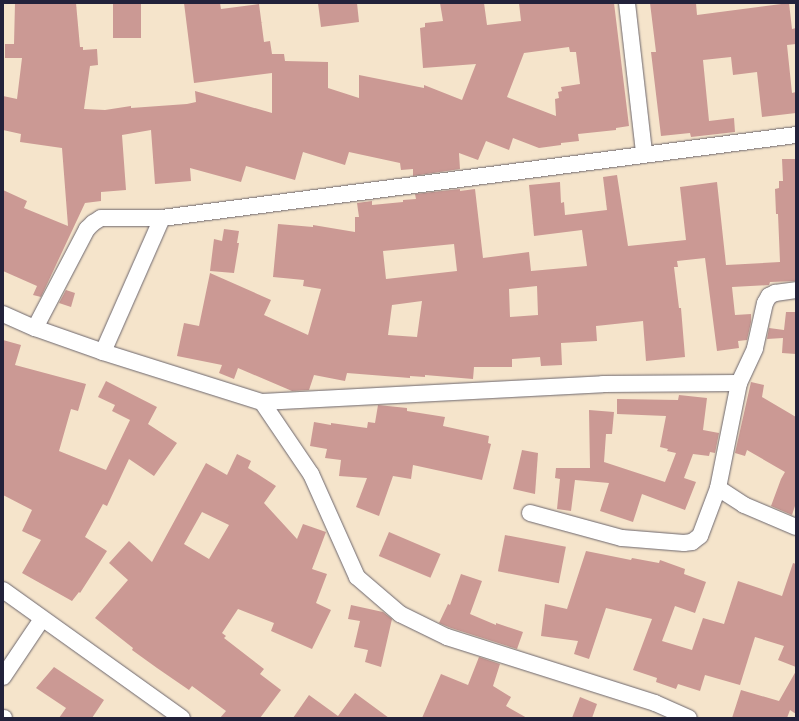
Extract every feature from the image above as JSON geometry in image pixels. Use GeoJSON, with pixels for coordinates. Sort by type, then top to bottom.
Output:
{"type":"FeatureCollection","features":[{"type":"Feature","properties":{"kind":"street"},"geometry":{"type":"LineString","coordinates":[[627,3],[644,153]]}},
{"type":"Feature","properties":{"kind":"street"},"geometry":{"type":"LineString","coordinates":[[35,328],[87,229],[101,218],[162,218],[644,153],[796,135]]}},
{"type":"Feature","properties":{"kind":"street"},"geometry":{"type":"LineString","coordinates":[[103,352],[162,218]]}},
{"type":"Feature","properties":{"kind":"street"},"geometry":{"type":"LineString","coordinates":[[530,513],[622,538],[684,543],[692,542],[700,536],[718,488],[739,383],[755,348],[765,303],[769,296],[796,290]]}},
{"type":"Feature","properties":{"kind":"street"},"geometry":{"type":"LineString","coordinates":[[3,314],[35,328],[103,352],[262,402],[604,384],[739,383]]}},
{"type":"Feature","properties":{"kind":"street"},"geometry":{"type":"LineString","coordinates":[[262,402],[311,474],[357,577],[400,614],[447,637],[655,703],[689,718]]}},
{"type":"Feature","properties":{"kind":"street"},"geometry":{"type":"LineString","coordinates":[[718,488],[744,505],[796,527]]}},
{"type":"Feature","properties":{"kind":"street"},"geometry":{"type":"LineString","coordinates":[[3,590],[182,718]]}},
{"type":"Feature","properties":{"kind":"street"},"geometry":{"type":"LineString","coordinates":[[3,677],[42,619]]}},
{"type":"Feature","properties":{"kind":"building"},"geometry":{"type":"Polygon","coordinates":[[[15,3],[76,3],[80,47],[83,47],[83,50],[97,49],[98,65],[90,66],[84,109],[105,110],[131,106],[131,108],[187,104],[196,102],[195,91],[272,113],[272,73],[194,83],[184,3],[220,3],[221,9],[259,4],[264,42],[270,41],[272,54],[284,54],[285,61],[328,62],[328,88],[359,98],[359,75],[424,88],[424,85],[462,100],[476,64],[423,68],[420,28],[425,27],[425,23],[443,21],[440,3],[484,3],[487,25],[521,21],[519,3],[614,3],[629,126],[616,128],[616,130],[578,134],[579,141],[539,148],[513,138],[509,150],[486,141],[478,160],[459,153],[460,169],[413,176],[413,169],[401,170],[400,163],[349,152],[345,165],[303,152],[295,180],[246,166],[241,182],[190,168],[191,181],[155,184],[151,130],[122,135],[126,190],[101,192],[101,201],[85,203],[41,297],[33,295],[37,286],[3,271],[3,190],[27,201],[24,208],[68,226],[62,148],[20,142],[21,134],[3,130],[3,96],[17,99],[22,58],[5,58],[5,44],[14,44],[15,3]],[[569,47],[524,53],[507,97],[556,116],[555,99],[559,98],[558,92],[562,91],[561,87],[580,84],[576,52],[570,52],[569,47]]]}},
{"type":"Feature","properties":{"kind":"building"},"geometry":{"type":"Polygon","coordinates":[[[113,3],[141,3],[141,38],[113,38],[113,3]]]}},
{"type":"Feature","properties":{"kind":"building"},"geometry":{"type":"Polygon","coordinates":[[[318,3],[357,3],[359,22],[321,27],[318,3]]]}},
{"type":"Feature","properties":{"kind":"building"},"geometry":{"type":"Polygon","coordinates":[[[650,3],[696,3],[697,15],[789,3],[792,29],[796,28],[796,44],[787,45],[792,93],[796,92],[796,113],[762,117],[757,72],[733,75],[731,57],[703,60],[709,121],[734,118],[735,132],[691,137],[690,133],[661,136],[651,52],[656,52],[650,3]]]}},
{"type":"Feature","properties":{"kind":"building"},"geometry":{"type":"Polygon","coordinates":[[[782,159],[796,159],[796,281],[770,282],[769,285],[732,287],[735,315],[751,314],[751,322],[747,340],[738,341],[739,348],[717,351],[705,258],[677,261],[678,267],[674,267],[679,308],[681,308],[685,357],[646,361],[643,321],[596,326],[597,341],[561,343],[562,365],[541,366],[540,357],[512,359],[512,367],[474,367],[473,379],[425,375],[425,377],[410,376],[410,378],[347,373],[345,381],[314,375],[309,390],[292,391],[238,368],[234,379],[219,373],[222,365],[177,356],[184,323],[199,326],[210,273],[271,300],[264,315],[308,335],[321,289],[303,286],[304,280],[273,277],[278,224],[313,227],[313,225],[355,232],[355,217],[359,217],[357,203],[372,201],[372,205],[403,202],[403,200],[416,199],[415,194],[460,189],[460,191],[475,189],[483,258],[529,252],[531,271],[587,266],[582,230],[534,236],[529,185],[560,182],[561,203],[564,202],[565,215],[607,210],[603,177],[617,175],[628,246],[686,240],[680,187],[717,182],[726,265],[780,262],[778,214],[776,214],[775,189],[779,188],[779,181],[783,181],[782,159]],[[454,244],[383,251],[386,279],[457,271],[454,244]],[[537,286],[509,289],[510,317],[538,315],[537,286]],[[422,301],[392,305],[388,335],[417,337],[422,301]]]}},
{"type":"Feature","properties":{"kind":"building"},"geometry":{"type":"Polygon","coordinates":[[[224,229],[239,231],[237,243],[239,243],[234,273],[210,271],[214,239],[222,241],[224,229]]]}},
{"type":"Feature","properties":{"kind":"building"},"geometry":{"type":"Polygon","coordinates":[[[66,290],[75,293],[71,307],[59,303],[66,290]]]}},
{"type":"Feature","properties":{"kind":"building"},"geometry":{"type":"Polygon","coordinates":[[[786,312],[796,312],[796,354],[782,353],[783,338],[767,339],[769,328],[784,330],[786,312]]]}},
{"type":"Feature","properties":{"kind":"building"},"geometry":{"type":"Polygon","coordinates":[[[3,340],[21,345],[15,365],[86,384],[78,411],[71,409],[59,451],[106,470],[130,420],[112,411],[115,405],[98,397],[106,381],[157,407],[148,424],[177,443],[154,476],[129,459],[107,506],[103,504],[85,537],[107,551],[80,593],[79,592],[72,601],[22,573],[41,540],[22,531],[32,510],[3,495],[3,340]]]}},
{"type":"Feature","properties":{"kind":"building"},"geometry":{"type":"Polygon","coordinates":[[[751,382],[764,385],[762,397],[796,417],[796,503],[792,515],[771,506],[785,472],[747,450],[745,456],[735,453],[751,382]]]}},
{"type":"Feature","properties":{"kind":"building"},"geometry":{"type":"Polygon","coordinates":[[[679,395],[707,398],[703,430],[719,433],[715,453],[710,452],[709,456],[693,454],[684,478],[696,482],[685,510],[642,494],[633,522],[600,511],[609,483],[575,480],[571,511],[557,509],[560,479],[555,478],[556,468],[590,468],[589,410],[614,412],[612,434],[606,434],[604,462],[665,482],[676,453],[667,451],[668,449],[660,447],[666,416],[617,414],[617,399],[678,400],[679,395]]]}},
{"type":"Feature","properties":{"kind":"building"},"geometry":{"type":"Polygon","coordinates":[[[378,405],[407,408],[407,411],[445,417],[443,426],[489,436],[488,443],[491,444],[482,480],[413,465],[411,479],[393,476],[379,516],[356,507],[367,478],[339,476],[341,460],[325,458],[327,449],[310,446],[314,422],[367,428],[368,422],[375,423],[378,405]]]}},
{"type":"Feature","properties":{"kind":"building"},"geometry":{"type":"Polygon","coordinates":[[[522,450],[538,453],[535,494],[513,489],[522,450]]]}},
{"type":"Feature","properties":{"kind":"building"},"geometry":{"type":"Polygon","coordinates":[[[237,454],[251,461],[248,468],[276,486],[264,503],[297,539],[303,524],[326,532],[312,569],[327,574],[316,603],[331,610],[312,649],[271,631],[274,623],[238,609],[222,633],[226,636],[224,638],[264,669],[260,674],[281,690],[260,718],[220,718],[226,711],[192,686],[189,690],[157,668],[132,650],[133,648],[95,618],[128,580],[109,563],[129,541],[152,562],[206,463],[227,475],[237,454]],[[202,512],[184,544],[209,559],[229,525],[202,512]]]}},
{"type":"Feature","properties":{"kind":"building"},"geometry":{"type":"Polygon","coordinates":[[[389,532],[441,554],[430,578],[379,556],[389,532]]]}},
{"type":"Feature","properties":{"kind":"building"},"geometry":{"type":"Polygon","coordinates":[[[505,535],[566,547],[559,583],[498,571],[505,535]]]}},
{"type":"Feature","properties":{"kind":"building"},"geometry":{"type":"Polygon","coordinates":[[[586,551],[631,560],[632,558],[659,563],[660,560],[685,569],[684,574],[706,582],[695,613],[675,606],[662,641],[692,650],[703,618],[724,624],[738,581],[782,596],[793,563],[796,564],[796,667],[778,660],[784,646],[755,637],[740,685],[705,675],[700,691],[678,684],[676,689],[656,682],[657,678],[633,670],[652,619],[606,608],[589,659],[574,654],[578,641],[541,636],[545,604],[567,609],[586,551]]]}},
{"type":"Feature","properties":{"kind":"building"},"geometry":{"type":"Polygon","coordinates":[[[461,574],[482,581],[470,614],[496,625],[496,623],[523,632],[517,649],[439,623],[448,604],[450,605],[461,574]]]}},
{"type":"Feature","properties":{"kind":"building"},"geometry":{"type":"Polygon","coordinates":[[[351,605],[383,612],[392,619],[381,667],[365,662],[368,650],[354,647],[360,621],[348,619],[351,605]]]}},
{"type":"Feature","properties":{"kind":"building"},"geometry":{"type":"Polygon","coordinates":[[[479,657],[500,664],[493,686],[511,697],[506,706],[527,718],[422,718],[441,674],[468,685],[479,657]]]}},
{"type":"Feature","properties":{"kind":"building"},"geometry":{"type":"Polygon","coordinates":[[[54,667],[104,700],[92,718],[59,718],[66,708],[36,688],[54,667]]]}},
{"type":"Feature","properties":{"kind":"building"},"geometry":{"type":"Polygon","coordinates":[[[796,671],[796,714],[790,710],[787,718],[732,718],[741,690],[779,701],[796,671]]]}},
{"type":"Feature","properties":{"kind":"building"},"geometry":{"type":"Polygon","coordinates":[[[355,693],[389,718],[293,718],[309,695],[338,716],[355,693]]]}},
{"type":"Feature","properties":{"kind":"building"},"geometry":{"type":"Polygon","coordinates":[[[580,697],[597,704],[592,718],[572,718],[580,697]]]}}]}
